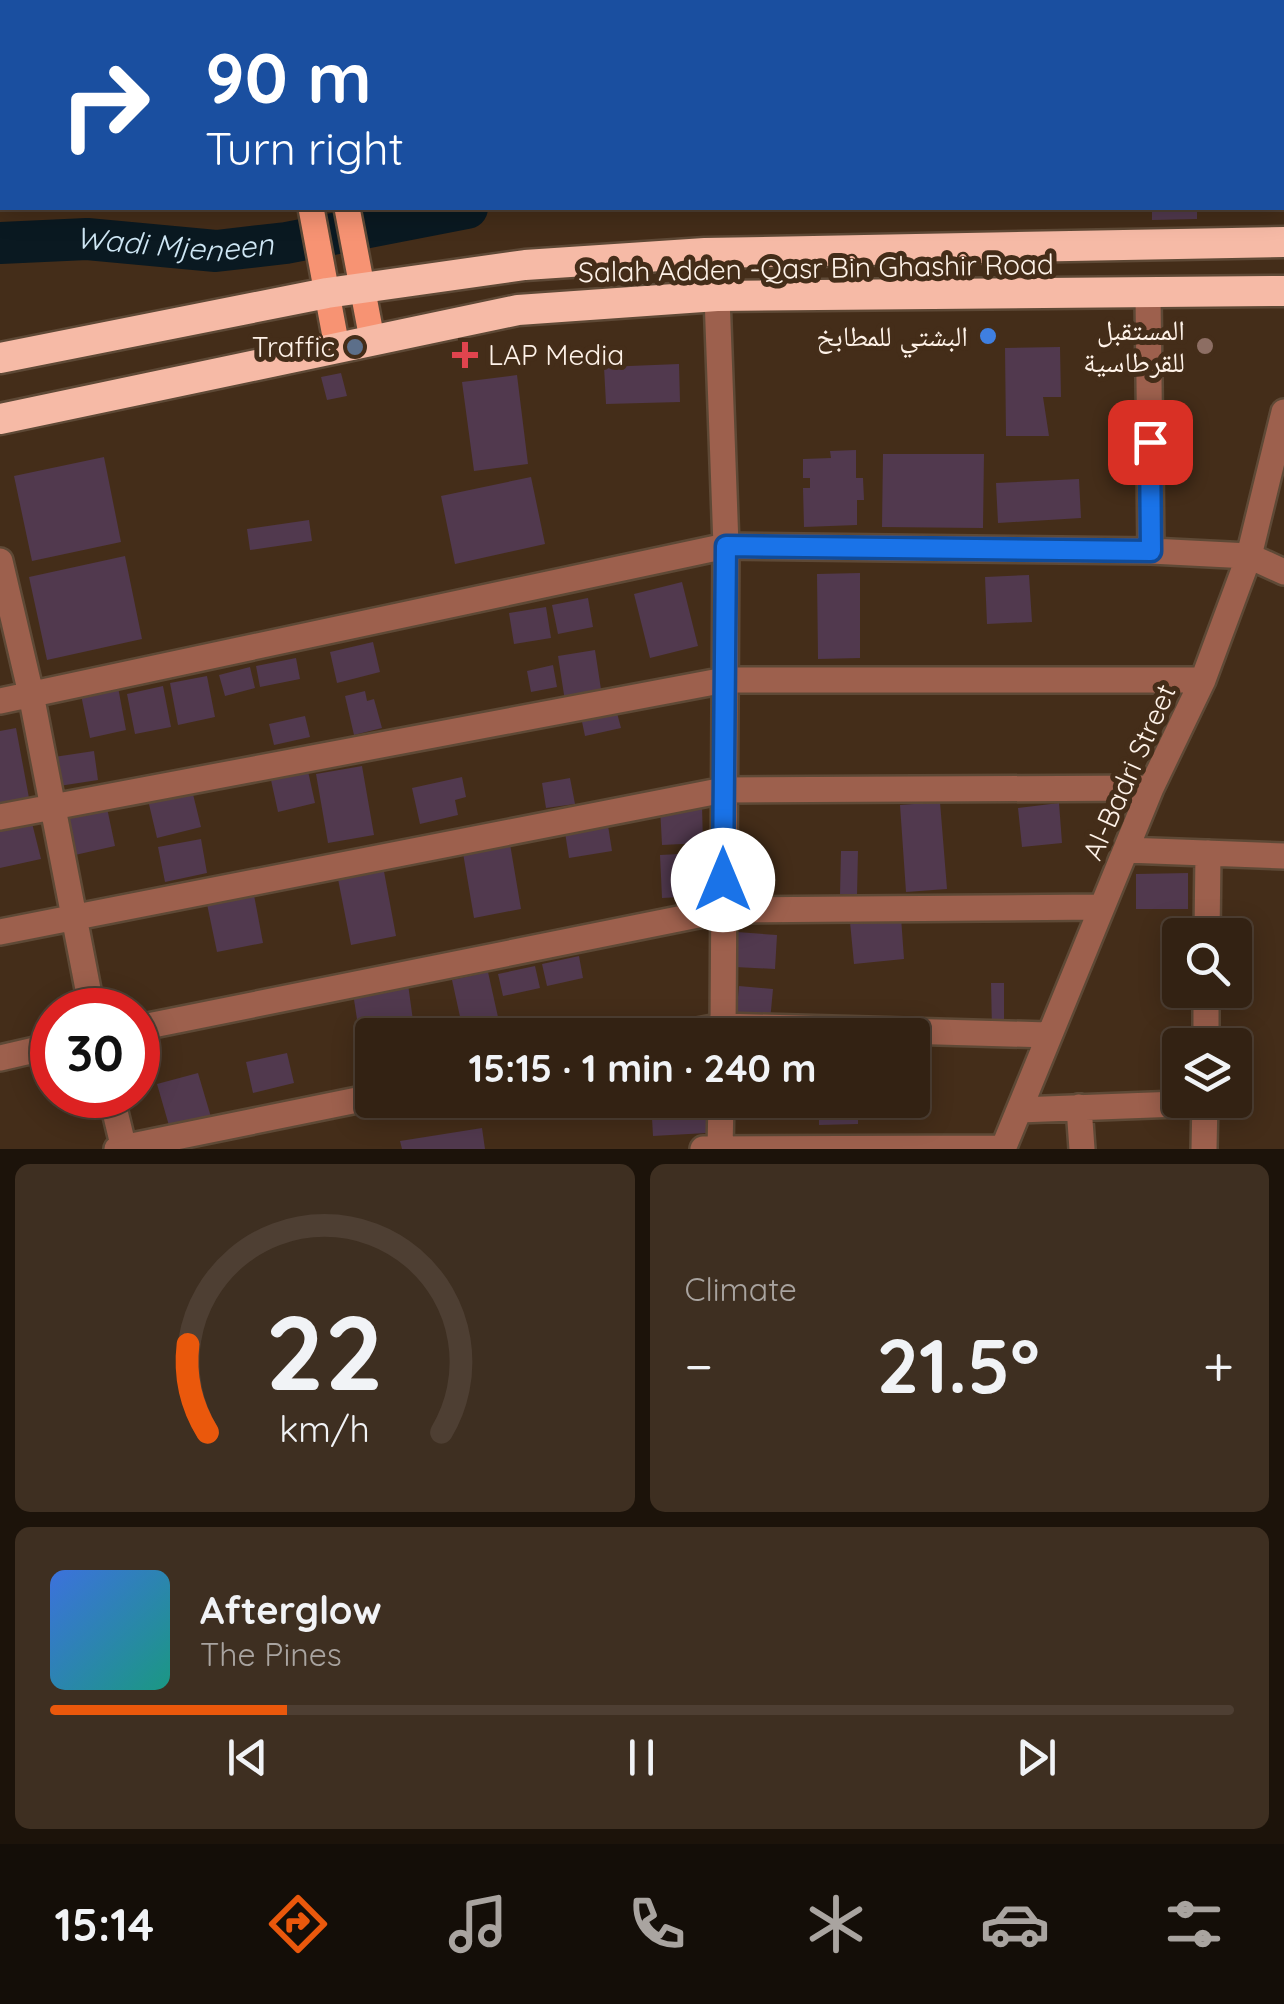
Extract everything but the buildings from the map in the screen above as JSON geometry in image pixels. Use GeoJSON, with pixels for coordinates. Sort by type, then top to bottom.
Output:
{"type":"FeatureCollection","features":[{"type":"Feature","properties":{"kind":"highway"},"geometry":{"type":"LineString","coordinates":[[0,358],[325,279],[363,288],[614,257],[1284,242]]}},
{"type":"Feature","properties":{"kind":"highway","name":"Salah Adden -Qasr Bin Ghashir Road"},"geometry":{"type":"LineString","coordinates":[[0,418],[518,310],[717,296],[1148,296],[1284,291]]}},
{"type":"Feature","properties":{"kind":"main road"},"geometry":{"type":"LineString","coordinates":[[312,210],[336,346]]}},
{"type":"Feature","properties":{"kind":"main road"},"geometry":{"type":"LineString","coordinates":[[347,210],[372,339]]}},
{"type":"Feature","properties":{"kind":"street"},"geometry":{"type":"LineString","coordinates":[[717,296],[726,546],[723,1018]]}},
{"type":"Feature","properties":{"kind":"street"},"geometry":{"type":"LineString","coordinates":[[1148,296],[1151,551]]}},
{"type":"Feature","properties":{"kind":"street","name":"Al-Badri Street"},"geometry":{"type":"LineString","coordinates":[[1003,1149],[1151,788],[1203,680],[1249,556],[1284,416]]}},
{"type":"Feature","properties":{"kind":"street"},"geometry":{"type":"LineString","coordinates":[[0,701],[726,546],[1151,551],[1249,556],[1284,572]]}},
{"type":"Feature","properties":{"kind":"street"},"geometry":{"type":"LineString","coordinates":[[0,561],[31,694],[87,988]]}},
{"type":"Feature","properties":{"kind":"street"},"geometry":{"type":"LineString","coordinates":[[0,817],[725,680],[1203,680]]}},
{"type":"Feature","properties":{"kind":"street"},"geometry":{"type":"LineString","coordinates":[[0,932],[724,790],[1151,788]]}},
{"type":"Feature","properties":{"kind":"street"},"geometry":{"type":"LineString","coordinates":[[1126,850],[1284,856]]}},
{"type":"Feature","properties":{"kind":"street"},"geometry":{"type":"LineString","coordinates":[[1207,918],[1208,853]]}},
{"type":"Feature","properties":{"kind":"street"},"geometry":{"type":"LineString","coordinates":[[160,1024],[723,910],[1100,908]]}},
{"type":"Feature","properties":{"kind":"street"},"geometry":{"type":"LineString","coordinates":[[930,1033],[1048,1035]]}},
{"type":"Feature","properties":{"kind":"street"},"geometry":{"type":"LineString","coordinates":[[0,1058],[30,1051]]}},
{"type":"Feature","properties":{"kind":"street"},"geometry":{"type":"LineString","coordinates":[[115,1118],[121,1149],[355,1101]]}},
{"type":"Feature","properties":{"kind":"street"},"geometry":{"type":"LineString","coordinates":[[1018,1110],[1162,1103]]}},
{"type":"Feature","properties":{"kind":"street"},"geometry":{"type":"LineString","coordinates":[[1079,1107],[1082,1149]]}},
{"type":"Feature","properties":{"kind":"street"},"geometry":{"type":"LineString","coordinates":[[719,1118],[715,1148],[1003,1149]]}},
{"type":"Feature","properties":{"kind":"street"},"geometry":{"type":"LineString","coordinates":[[1204,1149],[1205,1118]]}},
{"type":"Feature","properties":{"kind":"waterway","name":"Wadi Mjeneen"},"geometry":{"type":"LineString","coordinates":[[0,243],[87,239],[216,251],[286,243],[457,210]]}},
{"type":"Feature","properties":{"kind":"place","name":"البشتي للمطابخ"},"geometry":{"type":"Point","coordinates":[988,336]}},
{"type":"Feature","properties":{"kind":"place","name":"المستقبل للقرطاسية"},"geometry":{"type":"Point","coordinates":[1205,346]}},
{"type":"Feature","properties":{"kind":"place","name":"Traffic"},"geometry":{"type":"Point","coordinates":[355,347]}},
{"type":"Feature","properties":{"kind":"place","name":"LAP Media"},"geometry":{"type":"Point","coordinates":[465,355]}},
{"type":"Feature","properties":{"kind":"route"},"geometry":{"type":"LineString","coordinates":[[723,880],[726,546],[1151,551],[1150,442]]}}]}
